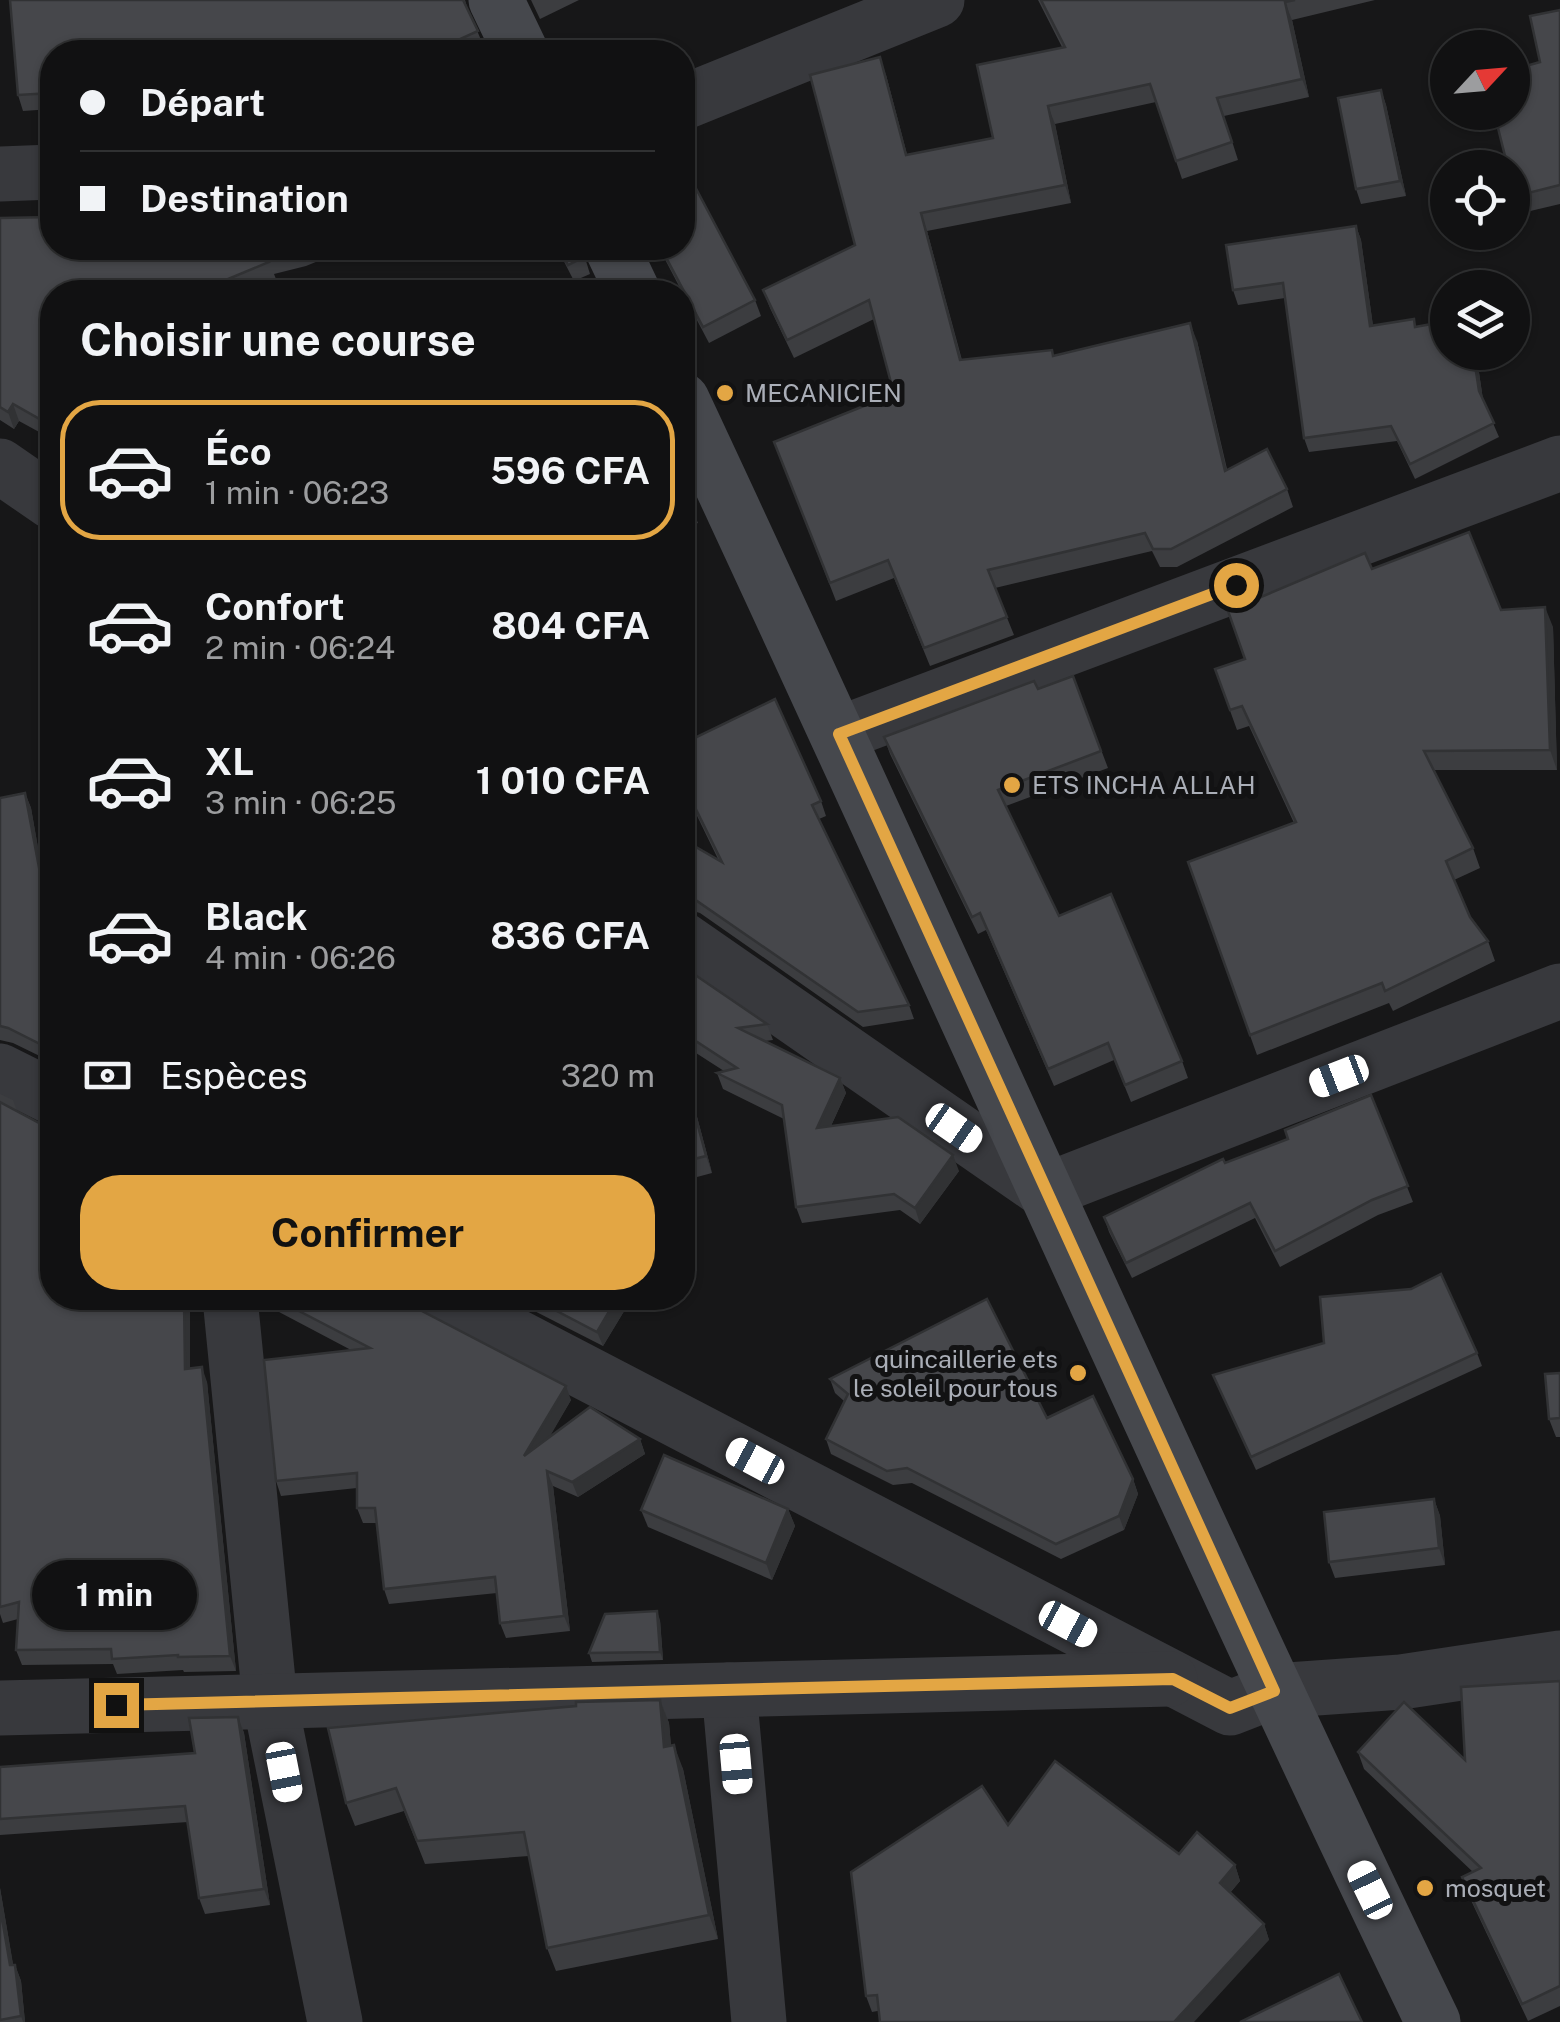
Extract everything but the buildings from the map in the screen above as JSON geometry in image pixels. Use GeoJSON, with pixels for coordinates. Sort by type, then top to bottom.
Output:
{"type":"FeatureCollection","features":[{"type":"Feature","properties":{"kind":"main road"},"geometry":{"type":"LineString","coordinates":[[496,0],[514,40]]}},
{"type":"Feature","properties":{"kind":"main road"},"geometry":{"type":"LineString","coordinates":[[695,428],[839,734],[1274,1691],[1433,2022]]}},
{"type":"Feature","properties":{"kind":"street"},"geometry":{"type":"LineString","coordinates":[[695,99],[937,0]]}},
{"type":"Feature","properties":{"kind":"street"},"geometry":{"type":"LineString","coordinates":[[0,174],[40,172]]}},
{"type":"Feature","properties":{"kind":"street"},"geometry":{"type":"LineString","coordinates":[[839,734],[1560,463]]}},
{"type":"Feature","properties":{"kind":"street"},"geometry":{"type":"LineString","coordinates":[[0,466],[40,494]]}},
{"type":"Feature","properties":{"kind":"street"},"geometry":{"type":"LineString","coordinates":[[695,948],[1045,1190],[1560,991]]}},
{"type":"Feature","properties":{"kind":"street"},"geometry":{"type":"LineString","coordinates":[[0,1071],[40,1091]]}},
{"type":"Feature","properties":{"kind":"street"},"geometry":{"type":"LineString","coordinates":[[231,1310],[270,1701],[335,2022]]}},
{"type":"Feature","properties":{"kind":"street"},"geometry":{"type":"LineString","coordinates":[[465,1310],[1230,1708],[1274,1691],[1401,1682],[1560,1658]]}},
{"type":"Feature","properties":{"kind":"street"},"geometry":{"type":"LineString","coordinates":[[0,1708],[1173,1679]]}},
{"type":"Feature","properties":{"kind":"street"},"geometry":{"type":"LineString","coordinates":[[730,1690],[760,2022]]}},
{"type":"Feature","properties":{"kind":"place","name":"MECANICIEN"},"geometry":{"type":"Point","coordinates":[725,393]}},
{"type":"Feature","properties":{"kind":"place","name":"ETS INCHA ALLAH"},"geometry":{"type":"Point","coordinates":[1012,785]}},
{"type":"Feature","properties":{"kind":"place","name":"quincaillerie ets le soleil pour tous"},"geometry":{"type":"Point","coordinates":[1078,1373]}},
{"type":"Feature","properties":{"kind":"place","name":"mosquet"},"geometry":{"type":"Point","coordinates":[1425,1888]}},
{"type":"Feature","properties":{"kind":"route"},"geometry":{"type":"LineString","coordinates":[[116,1705],[1173,1679],[1230,1708],[1274,1691],[839,734],[1236,585]]}}]}
